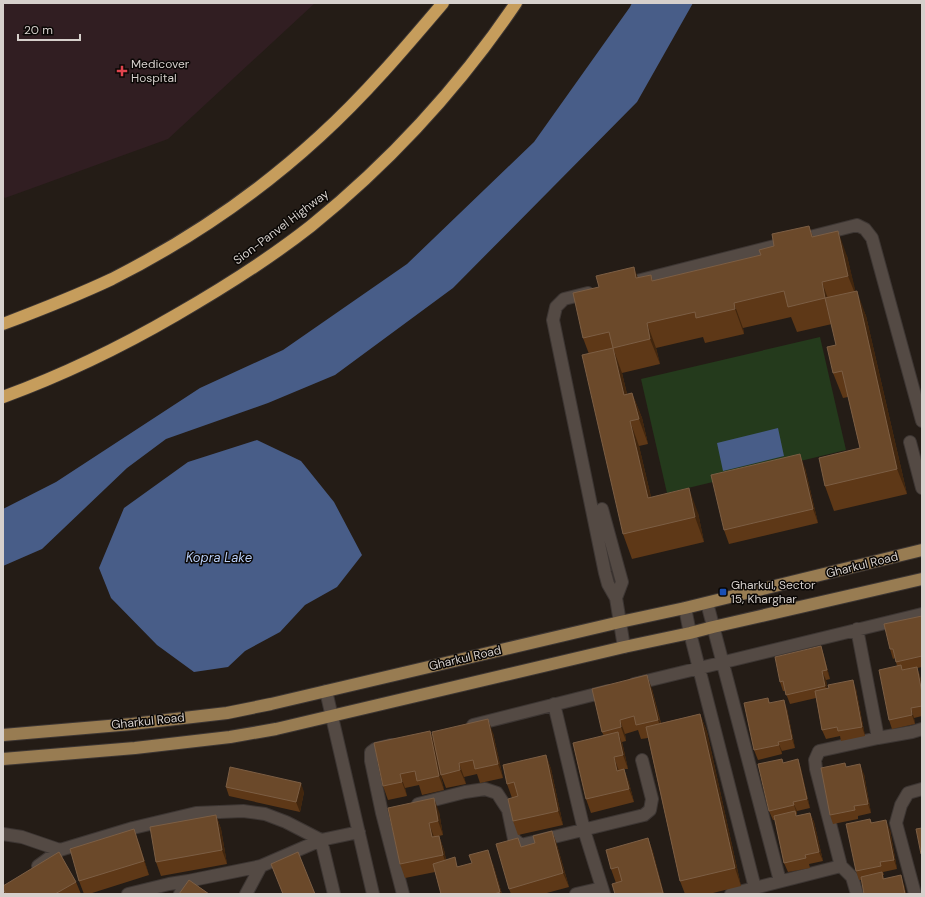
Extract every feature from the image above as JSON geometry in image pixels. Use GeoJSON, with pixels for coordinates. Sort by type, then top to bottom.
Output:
{"type":"FeatureCollection","features":[{"type":"Feature","properties":{"kind":"highway"},"geometry":{"type":"LineString","coordinates":[[3,324],[53,305],[111,279],[167,249],[220,215],[272,177],[320,136],[366,91],[443,3]]}},
{"type":"Feature","properties":{"kind":"highway","name":"Sion-Panvel Highway"},"geometry":{"type":"LineString","coordinates":[[3,397],[79,366],[140,336],[256,266],[310,226],[362,182],[411,134],[456,84],[516,3]]}},
{"type":"Feature","properties":{"kind":"main road","name":"Gharkul Road"},"geometry":{"type":"LineString","coordinates":[[3,735],[132,724],[227,712],[271,704],[707,603],[922,550]]}},
{"type":"Feature","properties":{"kind":"main road"},"geometry":{"type":"LineString","coordinates":[[3,760],[135,748],[230,737],[276,728],[922,579]]}},
{"type":"Feature","properties":{"kind":"street"},"geometry":{"type":"LineString","coordinates":[[626,284],[857,225],[865,229],[872,238],[922,421]]}},
{"type":"Feature","properties":{"kind":"street"},"geometry":{"type":"LineString","coordinates":[[602,290],[564,299],[556,307],[553,320],[605,573],[608,584],[616,598],[624,647]]}},
{"type":"Feature","properties":{"kind":"street"},"geometry":{"type":"LineString","coordinates":[[910,442],[922,488]]}},
{"type":"Feature","properties":{"kind":"street"},"geometry":{"type":"LineString","coordinates":[[602,509],[622,582],[616,598]]}},
{"type":"Feature","properties":{"kind":"street"},"geometry":{"type":"LineString","coordinates":[[605,573],[618,569]]}},
{"type":"Feature","properties":{"kind":"street"},"geometry":{"type":"LineString","coordinates":[[707,603],[780,881]]}},
{"type":"Feature","properties":{"kind":"street"},"geometry":{"type":"LineString","coordinates":[[685,608],[690,633],[755,888]]}},
{"type":"Feature","properties":{"kind":"street"},"geometry":{"type":"LineString","coordinates":[[465,726],[922,614]]}},
{"type":"Feature","properties":{"kind":"street"},"geometry":{"type":"LineString","coordinates":[[857,629],[878,738]]}},
{"type":"Feature","properties":{"kind":"street"},"geometry":{"type":"LineString","coordinates":[[326,691],[373,894]]}},
{"type":"Feature","properties":{"kind":"street"},"geometry":{"type":"LineString","coordinates":[[554,704],[584,830],[603,891],[576,894]]}},
{"type":"Feature","properties":{"kind":"street"},"geometry":{"type":"LineString","coordinates":[[857,894],[852,877],[841,866],[815,760],[819,751],[922,729]]}},
{"type":"Feature","properties":{"kind":"street"},"geometry":{"type":"LineString","coordinates":[[403,894],[386,812],[371,761],[371,752],[375,749],[405,742]]}},
{"type":"Feature","properties":{"kind":"street"},"geometry":{"type":"LineString","coordinates":[[405,807],[465,792],[485,789],[497,793],[508,810],[514,839],[521,845],[644,815],[650,810],[652,800],[642,760]]}},
{"type":"Feature","properties":{"kind":"street"},"geometry":{"type":"LineString","coordinates":[[915,894],[896,823],[900,805],[908,793],[922,789]]}},
{"type":"Feature","properties":{"kind":"street"},"geometry":{"type":"LineString","coordinates":[[31,871],[60,850],[133,828],[196,813],[243,811],[265,814],[286,822],[321,840],[334,894]]}},
{"type":"Feature","properties":{"kind":"street"},"geometry":{"type":"LineString","coordinates":[[128,894],[261,866],[321,840],[359,832]]}},
{"type":"Feature","properties":{"kind":"street"},"geometry":{"type":"LineString","coordinates":[[3,834],[22,837],[60,850]]}},
{"type":"Feature","properties":{"kind":"street"},"geometry":{"type":"LineString","coordinates":[[246,894],[261,866]]}},
{"type":"Feature","properties":{"kind":"street"},"geometry":{"type":"LineString","coordinates":[[731,894],[841,866]]}},
{"type":"Feature","properties":{"kind":"street"},"geometry":{"type":"LineString","coordinates":[[180,894],[188,881]]}},
{"type":"Feature","properties":{"kind":"shaded area","name":"Medicover Hospital"},"geometry":{"type":"Polygon","coordinates":[[[3,3],[315,3],[168,139],[5,198],[3,196],[3,3]]]}},
{"type":"Feature","properties":{"kind":"green space"},"geometry":{"type":"Polygon","coordinates":[[[820,337],[846,450],[667,493],[641,379],[820,337]]]}},
{"type":"Feature","properties":{"kind":"water"},"geometry":{"type":"Polygon","coordinates":[[[632,3],[693,3],[637,102],[453,288],[335,375],[268,403],[166,439],[127,468],[42,549],[3,566],[3,509],[56,482],[200,388],[283,350],[407,264],[534,142],[632,3]]]}},
{"type":"Feature","properties":{"kind":"water"},"geometry":{"type":"Polygon","coordinates":[[[778,428],[784,456],[723,471],[717,443],[778,428]]]}},
{"type":"Feature","properties":{"kind":"water","name":"Kopra Lake"},"geometry":{"type":"Polygon","coordinates":[[[257,440],[301,461],[334,502],[362,555],[337,587],[305,605],[280,632],[245,651],[228,667],[194,672],[157,645],[111,598],[99,568],[124,508],[188,462],[257,440]]]}},
{"type":"Feature","properties":{"kind":"building"},"geometry":{"type":"Polygon","coordinates":[[[809,226],[812,237],[838,231],[848,276],[822,282],[825,298],[788,307],[784,291],[734,303],[735,309],[696,318],[695,312],[647,323],[650,339],[613,348],[609,332],[583,338],[573,293],[599,287],[596,276],[634,267],[636,278],[651,275],[652,281],[761,255],[759,250],[774,246],[772,234],[809,226]]]}},
{"type":"Feature","properties":{"kind":"building"},"geometry":{"type":"Polygon","coordinates":[[[857,291],[897,469],[825,486],[819,458],[860,448],[842,371],[833,373],[827,347],[836,345],[825,298],[857,291]]]}},
{"type":"Feature","properties":{"kind":"building"},"geometry":{"type":"Polygon","coordinates":[[[613,348],[624,395],[632,393],[639,419],[630,421],[648,498],[689,488],[695,517],[623,534],[582,355],[613,348]]]}},
{"type":"Feature","properties":{"kind":"building"},"geometry":{"type":"Polygon","coordinates":[[[800,454],[813,509],[724,530],[711,475],[800,454]]]}},
{"type":"Feature","properties":{"kind":"building"},"geometry":{"type":"Polygon","coordinates":[[[922,616],[922,656],[896,662],[893,649],[890,649],[884,624],[922,616]]]}},
{"type":"Feature","properties":{"kind":"building"},"geometry":{"type":"Polygon","coordinates":[[[821,646],[827,670],[822,671],[825,686],[786,695],[783,681],[780,682],[775,657],[821,646]]]}},
{"type":"Feature","properties":{"kind":"building"},"geometry":{"type":"Polygon","coordinates":[[[901,665],[902,670],[917,667],[922,693],[922,706],[911,708],[912,715],[889,720],[879,670],[901,665]]]}},
{"type":"Feature","properties":{"kind":"building"},"geometry":{"type":"Polygon","coordinates":[[[647,675],[658,720],[636,725],[634,716],[620,720],[621,727],[602,732],[592,689],[647,675]]]}},
{"type":"Feature","properties":{"kind":"building"},"geometry":{"type":"Polygon","coordinates":[[[853,680],[862,727],[838,731],[837,727],[822,730],[815,691],[829,688],[828,685],[853,680]]]}},
{"type":"Feature","properties":{"kind":"building"},"geometry":{"type":"Polygon","coordinates":[[[768,698],[769,703],[784,700],[792,739],[778,742],[779,745],[754,750],[744,703],[768,698]]]}},
{"type":"Feature","properties":{"kind":"building"},"geometry":{"type":"Polygon","coordinates":[[[700,714],[735,868],[680,881],[646,727],[700,714]]]}},
{"type":"Feature","properties":{"kind":"building"},"geometry":{"type":"Polygon","coordinates":[[[488,719],[498,764],[475,769],[473,760],[459,763],[460,770],[441,775],[432,732],[488,719]]]}},
{"type":"Feature","properties":{"kind":"building"},"geometry":{"type":"Polygon","coordinates":[[[430,731],[439,776],[417,781],[415,771],[400,774],[402,782],[383,786],[374,743],[430,731]]]}},
{"type":"Feature","properties":{"kind":"building"},"geometry":{"type":"Polygon","coordinates":[[[618,732],[623,755],[614,757],[617,771],[624,769],[629,789],[586,799],[573,743],[618,732]]]}},
{"type":"Feature","properties":{"kind":"building"},"geometry":{"type":"Polygon","coordinates":[[[546,755],[558,811],[513,821],[508,799],[518,796],[514,782],[507,784],[503,765],[546,755]]]}},
{"type":"Feature","properties":{"kind":"building"},"geometry":{"type":"Polygon","coordinates":[[[782,759],[783,763],[798,759],[807,799],[793,802],[794,805],[769,811],[758,764],[782,759]]]}},
{"type":"Feature","properties":{"kind":"building"},"geometry":{"type":"Polygon","coordinates":[[[845,763],[846,767],[860,764],[868,804],[854,806],[855,810],[830,815],[821,768],[845,763]]]}},
{"type":"Feature","properties":{"kind":"building"},"geometry":{"type":"Polygon","coordinates":[[[230,767],[301,783],[296,802],[226,787],[230,767]]]}},
{"type":"Feature","properties":{"kind":"building"},"geometry":{"type":"Polygon","coordinates":[[[434,798],[438,821],[429,823],[432,837],[439,836],[443,855],[400,864],[388,808],[434,798]]]}},
{"type":"Feature","properties":{"kind":"building"},"geometry":{"type":"Polygon","coordinates":[[[795,811],[796,816],[810,813],[819,852],[805,855],[806,858],[784,863],[774,816],[795,811]]]}},
{"type":"Feature","properties":{"kind":"building"},"geometry":{"type":"Polygon","coordinates":[[[216,815],[222,850],[156,862],[150,827],[216,815]]]}},
{"type":"Feature","properties":{"kind":"building"},"geometry":{"type":"Polygon","coordinates":[[[870,819],[871,823],[886,820],[894,860],[880,862],[881,866],[856,871],[846,824],[870,819]]]}},
{"type":"Feature","properties":{"kind":"building"},"geometry":{"type":"Polygon","coordinates":[[[922,828],[922,854],[921,854],[916,829],[922,828]]]}},
{"type":"Feature","properties":{"kind":"building"},"geometry":{"type":"Polygon","coordinates":[[[134,829],[144,861],[79,881],[70,849],[134,829]]]}},
{"type":"Feature","properties":{"kind":"building"},"geometry":{"type":"Polygon","coordinates":[[[552,831],[563,873],[509,889],[496,844],[518,838],[521,847],[535,843],[533,836],[552,831]]]}},
{"type":"Feature","properties":{"kind":"building"},"geometry":{"type":"Polygon","coordinates":[[[648,838],[663,893],[615,894],[612,884],[622,881],[618,867],[611,869],[606,850],[648,838]]]}},
{"type":"Feature","properties":{"kind":"building"},"geometry":{"type":"Polygon","coordinates":[[[488,850],[500,892],[494,894],[441,894],[433,864],[455,857],[457,867],[472,863],[469,855],[488,850]]]}},
{"type":"Feature","properties":{"kind":"building"},"geometry":{"type":"Polygon","coordinates":[[[59,852],[76,882],[55,894],[6,894],[3,886],[59,852]]]}},
{"type":"Feature","properties":{"kind":"building"},"geometry":{"type":"Polygon","coordinates":[[[298,852],[315,894],[283,894],[271,864],[298,852]]]}},
{"type":"Feature","properties":{"kind":"building"},"geometry":{"type":"Polygon","coordinates":[[[882,872],[883,879],[901,875],[905,894],[864,894],[861,877],[882,872]]]}},
{"type":"Feature","properties":{"kind":"building"},"geometry":{"type":"Polygon","coordinates":[[[189,880],[209,894],[179,894],[189,880]]]}},
{"type":"Feature","properties":{"kind":"place","name":"Medicover Hospital"},"geometry":{"type":"Point","coordinates":[122,71]}},
{"type":"Feature","properties":{"kind":"place","name":"Gharkul, Sector 15, Kharghar"},"geometry":{"type":"Point","coordinates":[723,592]}}]}
